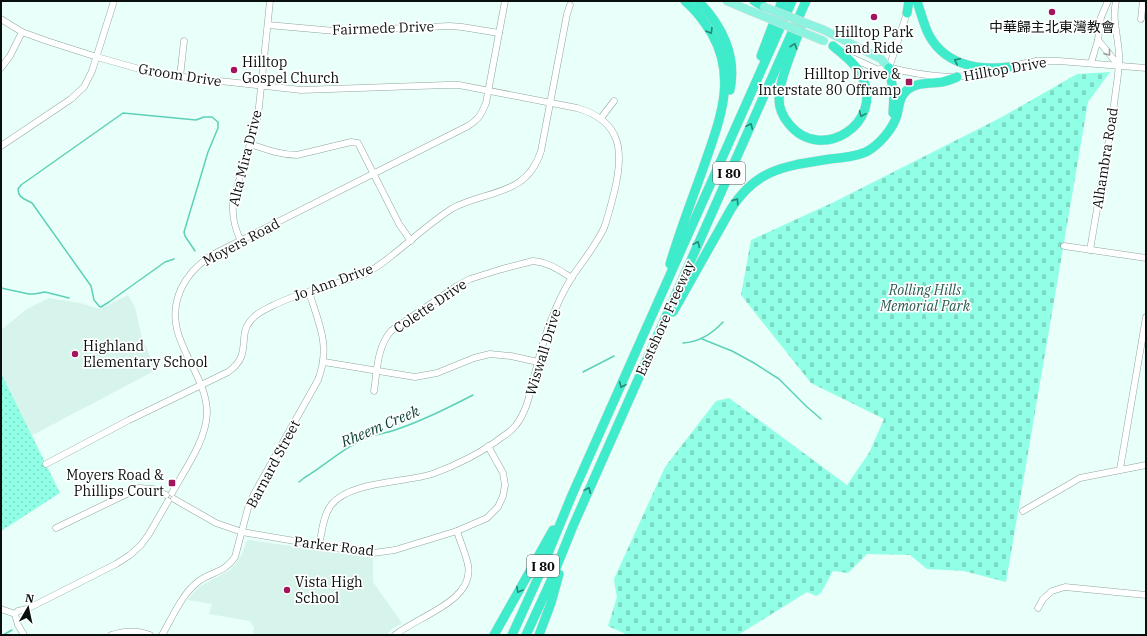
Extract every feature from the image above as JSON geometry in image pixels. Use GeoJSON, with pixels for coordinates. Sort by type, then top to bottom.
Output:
{"type":"FeatureCollection","features":[{"type":"Feature","properties":{"kind":"highway"},"geometry":{"type":"LineString","coordinates":[[684,1],[696,11],[708,27],[717,44],[723,61],[725,94],[716,131]]}},
{"type":"Feature","properties":{"kind":"highway"},"geometry":{"type":"LineString","coordinates":[[660,298],[675,247],[724,112],[732,77],[731,59],[726,41],[716,22],[698,1]]}},
{"type":"Feature","properties":{"kind":"highway"},"geometry":{"type":"LineString","coordinates":[[754,1],[764,6]]}},
{"type":"Feature","properties":{"kind":"highway"},"geometry":{"type":"LineString","coordinates":[[736,127],[782,1]]}},
{"type":"Feature","properties":{"kind":"highway","name":"Eastshore Freeway"},"geometry":{"type":"LineString","coordinates":[[512,635],[538,580],[572,495],[792,1]]}},
{"type":"Feature","properties":{"kind":"highway","name":"Eastshore Freeway"},"geometry":{"type":"LineString","coordinates":[[526,635],[653,344],[806,1]]}},
{"type":"Feature","properties":{"kind":"highway"},"geometry":{"type":"LineString","coordinates":[[809,1],[783,78],[779,100],[782,114],[790,126],[804,136],[812,139],[828,140],[843,135],[860,120],[865,107],[866,91],[862,76],[852,63],[833,46]]}},
{"type":"Feature","properties":{"kind":"highway"},"geometry":{"type":"LineString","coordinates":[[907,13],[909,1]]}},
{"type":"Feature","properties":{"kind":"highway"},"geometry":{"type":"LineString","coordinates":[[917,1],[930,36],[949,56],[974,67],[990,69],[1009,67]]}},
{"type":"Feature","properties":{"kind":"highway"},"geometry":{"type":"LineString","coordinates":[[878,142],[888,127],[893,109],[893,88],[888,68]]}},
{"type":"Feature","properties":{"kind":"highway"},"geometry":{"type":"LineString","coordinates":[[653,344],[689,284],[727,215],[745,190],[757,180],[780,168],[796,164],[853,156],[868,150],[891,129],[901,98],[907,90],[918,85],[957,77]]}},
{"type":"Feature","properties":{"kind":"highway"},"geometry":{"type":"LineString","coordinates":[[494,635],[572,495]]}},
{"type":"Feature","properties":{"kind":"highway"},"geometry":{"type":"LineString","coordinates":[[539,635],[551,603],[573,526]]}},
{"type":"Feature","properties":{"kind":"main road","name":"Hilltop Drive"},"geometry":{"type":"LineString","coordinates":[[727,1],[833,46]]}},
{"type":"Feature","properties":{"kind":"main road","name":"Hilltop Drive"},"geometry":{"type":"LineString","coordinates":[[750,1],[824,30],[881,59],[888,68]]}},
{"type":"Feature","properties":{"kind":"street"},"geometry":{"type":"LineString","coordinates":[[1,146],[79,93],[88,80],[97,58],[114,1]]}},
{"type":"Feature","properties":{"kind":"street","name":"Alta Mira Drive"},"geometry":{"type":"LineString","coordinates":[[241,241],[233,224],[233,200],[258,116],[270,1]]}},
{"type":"Feature","properties":{"kind":"street","name":"Moyers Road"},"geometry":{"type":"LineString","coordinates":[[14,612],[27,609],[116,564],[130,555],[141,545],[149,534],[199,444],[205,430],[206,405],[200,384],[180,340],[177,329],[176,311],[178,298],[187,279],[197,266],[214,254],[478,120],[484,108],[488,91],[505,1]]}},
{"type":"Feature","properties":{"kind":"street"},"geometry":{"type":"LineString","coordinates":[[1091,63],[1098,40],[1101,17],[1108,1]]}},
{"type":"Feature","properties":{"kind":"street","name":"Alhambra Road"},"geometry":{"type":"LineString","coordinates":[[1090,250],[1114,116],[1114,102],[1119,66],[1119,52],[1114,18],[1116,1]]}},
{"type":"Feature","properties":{"kind":"street"},"geometry":{"type":"LineString","coordinates":[[1141,19],[1143,1]]}},
{"type":"Feature","properties":{"kind":"street","name":"Jo Ann Drive"},"geometry":{"type":"LineString","coordinates":[[46,464],[200,384],[228,372],[237,366],[244,351],[244,332],[254,316],[286,299],[365,273],[381,264],[453,208],[462,203],[505,190],[524,180],[538,161],[570,5]]}},
{"type":"Feature","properties":{"kind":"street"},"geometry":{"type":"LineString","coordinates":[[888,68],[907,13]]}},
{"type":"Feature","properties":{"kind":"street","name":"Groom Drive"},"geometry":{"type":"LineString","coordinates":[[1,19],[22,32],[47,41],[97,58],[157,74],[301,90],[447,85],[488,91]]}},
{"type":"Feature","properties":{"kind":"street","name":"Fairmede Drive"},"geometry":{"type":"LineString","coordinates":[[268,25],[335,31],[450,26],[499,33]]}},
{"type":"Feature","properties":{"kind":"street"},"geometry":{"type":"LineString","coordinates":[[1,68],[10,56],[22,32]]}},
{"type":"Feature","properties":{"kind":"street"},"geometry":{"type":"LineString","coordinates":[[1098,40],[1119,66]]}},
{"type":"Feature","properties":{"kind":"street"},"geometry":{"type":"LineString","coordinates":[[180,77],[184,41]]}},
{"type":"Feature","properties":{"kind":"street","name":"Hilltop Drive"},"geometry":{"type":"LineString","coordinates":[[833,46],[876,69],[880,70],[888,68],[924,76],[957,77],[977,75],[1036,61],[1091,63],[1146,68]]}},
{"type":"Feature","properties":{"kind":"street","name":"Wiswall Drive"},"geometry":{"type":"LineString","coordinates":[[319,546],[325,516],[331,505],[344,494],[356,489],[431,474],[452,466],[503,437],[516,425],[528,404],[538,362],[551,320],[560,298],[603,229],[610,210],[616,185],[620,158],[619,146],[615,135],[601,118],[590,111],[488,91]]}},
{"type":"Feature","properties":{"kind":"street"},"geometry":{"type":"LineString","coordinates":[[601,118],[614,101]]}},
{"type":"Feature","properties":{"kind":"street"},"geometry":{"type":"LineString","coordinates":[[250,144],[273,152],[296,155],[351,142],[358,143],[399,224],[411,241]]}},
{"type":"Feature","properties":{"kind":"street"},"geometry":{"type":"LineString","coordinates":[[1064,246],[1146,258]]}},
{"type":"Feature","properties":{"kind":"street","name":"Colette Drive"},"geometry":{"type":"LineString","coordinates":[[374,391],[382,345],[385,338],[391,331],[457,286],[470,279],[533,261],[541,261],[550,264],[572,278]]}},
{"type":"Feature","properties":{"kind":"street","name":"Barnard Street"},"geometry":{"type":"LineString","coordinates":[[162,635],[189,590],[200,580],[224,569],[235,557],[248,508],[254,494],[318,380],[324,362],[324,347],[322,331],[309,292]]}},
{"type":"Feature","properties":{"kind":"street"},"geometry":{"type":"LineString","coordinates":[[1120,469],[1146,317]]}},
{"type":"Feature","properties":{"kind":"street"},"geometry":{"type":"LineString","coordinates":[[324,362],[377,372],[415,377],[426,376],[474,358],[490,354],[511,356],[538,362]]}},
{"type":"Feature","properties":{"kind":"street","name":"Parker Road"},"geometry":{"type":"LineString","coordinates":[[56,528],[139,488],[153,489],[216,523],[242,532],[347,550],[373,553],[395,550],[457,530],[487,518],[498,507],[503,496],[505,485],[503,473],[488,446]]}},
{"type":"Feature","properties":{"kind":"street"},"geometry":{"type":"LineString","coordinates":[[1024,511],[1080,478],[1146,465]]}},
{"type":"Feature","properties":{"kind":"street"},"geometry":{"type":"LineString","coordinates":[[396,635],[455,598],[466,587],[469,577],[469,566],[457,530]]}},
{"type":"Feature","properties":{"kind":"street"},"geometry":{"type":"LineString","coordinates":[[1038,608],[1043,599],[1052,591],[1065,587],[1146,595]]}},
{"type":"Feature","properties":{"kind":"street"},"geometry":{"type":"LineString","coordinates":[[1,609],[14,612],[18,625],[24,635]]}},
{"type":"Feature","properties":{"kind":"street"},"geometry":{"type":"LineString","coordinates":[[111,635],[131,632],[150,635]]}},
{"type":"Feature","properties":{"kind":"shaded area","name":"Highland Elementary School"},"geometry":{"type":"Polygon","coordinates":[[[128,295],[135,307],[142,338],[156,370],[31,436],[1,373],[1,330],[27,309],[49,298],[80,303],[100,309],[128,295]]]}},
{"type":"Feature","properties":{"kind":"shaded area","name":"Vista High School"},"geometry":{"type":"Polygon","coordinates":[[[249,540],[373,558],[373,582],[402,623],[392,629],[387,635],[253,635],[254,627],[250,621],[209,614],[212,604],[188,600],[199,587],[230,570],[238,561],[246,542],[249,540]]]}},
{"type":"Feature","properties":{"kind":"green space","name":"Rolling Hills Memorial Park"},"geometry":{"type":"Polygon","coordinates":[[[1110,72],[1088,102],[1006,582],[964,571],[927,569],[910,555],[867,554],[848,573],[833,571],[821,593],[816,596],[807,592],[738,635],[628,635],[608,626],[617,597],[614,579],[665,467],[716,401],[729,398],[847,485],[869,453],[884,419],[811,383],[741,295],[751,240],[834,202],[1002,117],[1077,74],[1110,72]]]}},
{"type":"Feature","properties":{"kind":"green space"},"geometry":{"type":"Polygon","coordinates":[[[1,373],[60,493],[1,531],[1,373]]]}},
{"type":"Feature","properties":{"kind":"waterway"},"geometry":{"type":"LineString","coordinates":[[174,259],[165,262],[101,307],[94,300],[91,286],[32,203],[24,199],[19,194],[18,189],[21,185],[123,113],[196,120],[204,117],[212,117],[218,122],[218,128],[208,152],[184,232],[195,251]]}},
{"type":"Feature","properties":{"kind":"waterway"},"geometry":{"type":"LineString","coordinates":[[1,288],[29,294],[45,292],[69,298]]}},
{"type":"Feature","properties":{"kind":"waterway","name":"Rheem Creek"},"geometry":{"type":"LineString","coordinates":[[683,343],[695,341],[705,337],[723,322]]}},
{"type":"Feature","properties":{"kind":"waterway","name":"Rheem Creek"},"geometry":{"type":"LineString","coordinates":[[702,339],[732,351],[779,379],[821,419]]}},
{"type":"Feature","properties":{"kind":"waterway","name":"Rheem Creek"},"geometry":{"type":"LineString","coordinates":[[583,372],[614,356]]}},
{"type":"Feature","properties":{"kind":"waterway","name":"Rheem Creek"},"geometry":{"type":"LineString","coordinates":[[299,482],[352,445],[372,436],[415,423],[473,395]]}},
{"type":"Feature","properties":{"kind":"waterway","name":"Rheem Creek"},"geometry":{"type":"LineString","coordinates":[[3,635],[12,630]]}},
{"type":"Feature","properties":{"kind":"place","name":"中華歸主北東灣教會"},"geometry":{"type":"Point","coordinates":[1052,12]}},
{"type":"Feature","properties":{"kind":"place","name":"Hilltop Park and Ride"},"geometry":{"type":"Point","coordinates":[874,17]}},
{"type":"Feature","properties":{"kind":"place","name":"Hilltop Gospel Church"},"geometry":{"type":"Point","coordinates":[234,70]}},
{"type":"Feature","properties":{"kind":"place","name":"Hilltop Drive & Interstate 80 Offramp"},"geometry":{"type":"Point","coordinates":[909,82]}},
{"type":"Feature","properties":{"kind":"place","name":"Highland Elementary School"},"geometry":{"type":"Point","coordinates":[75,354]}},
{"type":"Feature","properties":{"kind":"place","name":"Moyers Road & Phillips Court"},"geometry":{"type":"Point","coordinates":[172,483]}},
{"type":"Feature","properties":{"kind":"place","name":"Vista High School"},"geometry":{"type":"Point","coordinates":[287,590]}}]}
